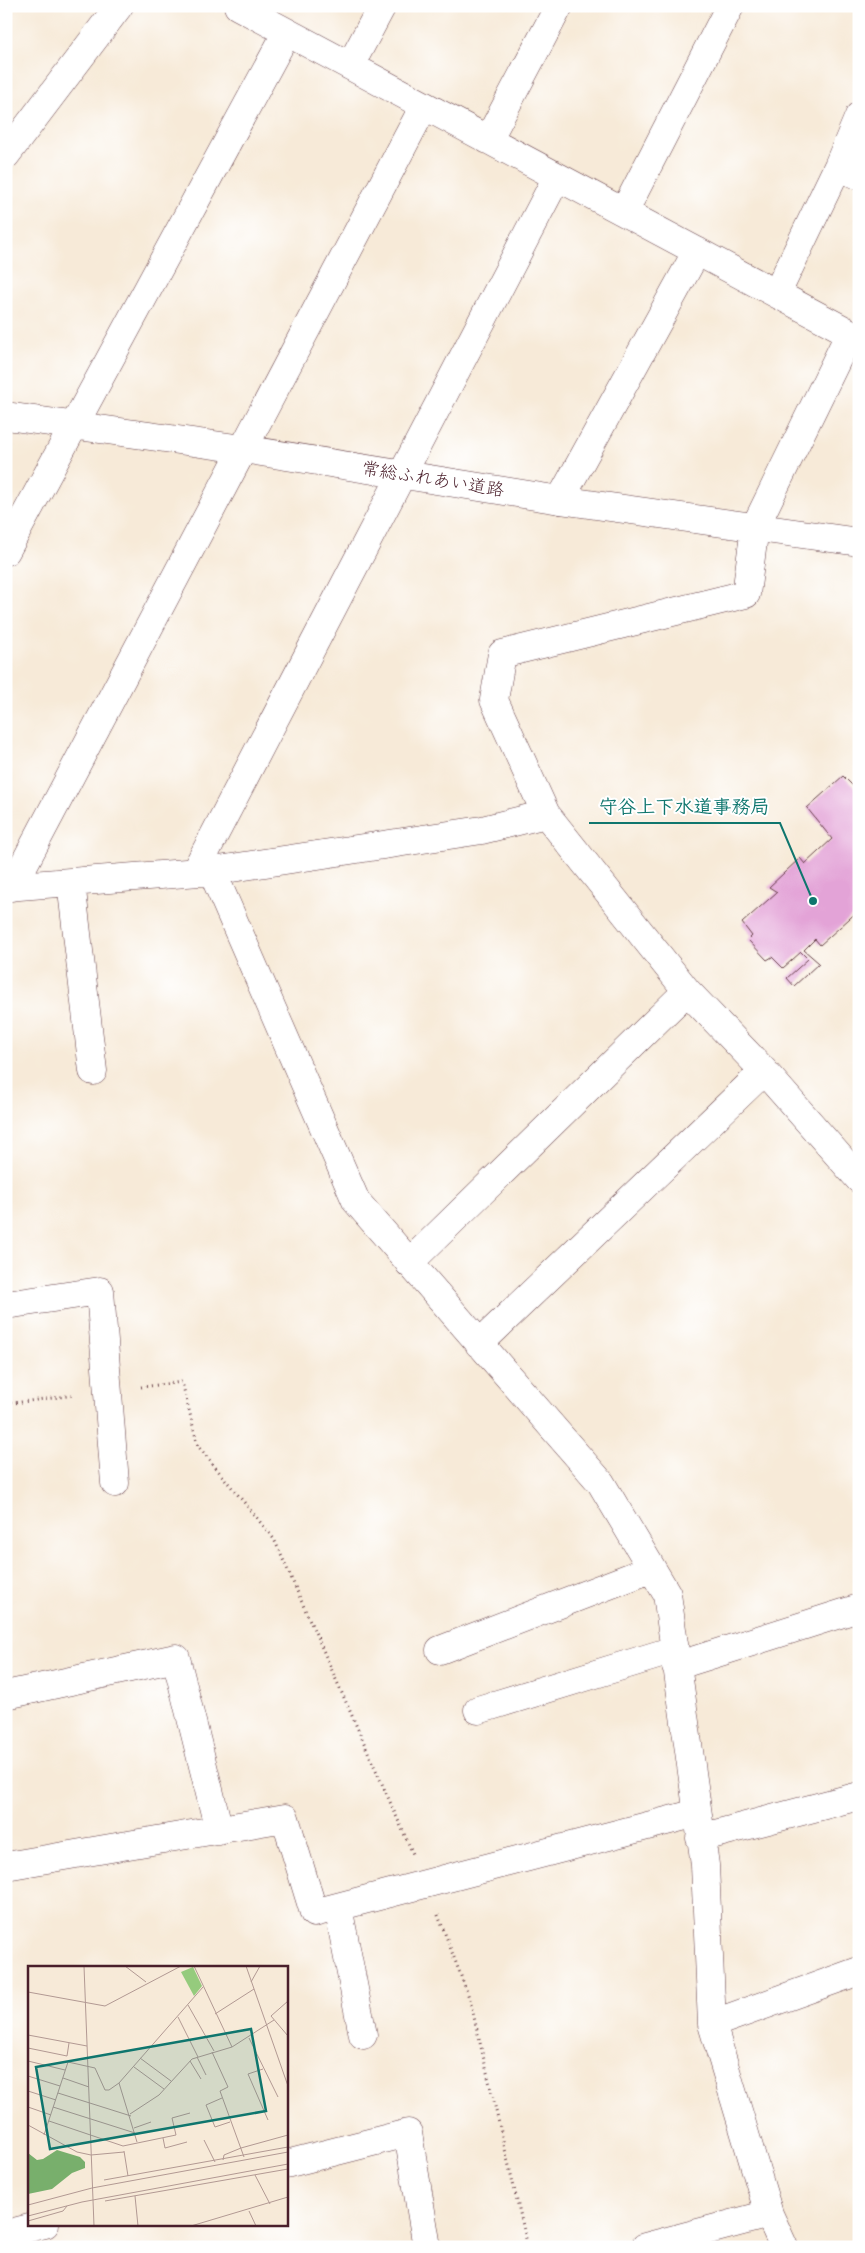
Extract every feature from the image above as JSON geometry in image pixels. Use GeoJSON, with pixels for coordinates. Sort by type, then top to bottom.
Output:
{"type":"FeatureCollection","features":[{"type":"Feature","properties":{"kind":"street"},"geometry":{"type":"LineString","coordinates":[[6,155],[119,6]]}},
{"type":"Feature","properties":{"kind":"street"},"geometry":{"type":"LineString","coordinates":[[238,6],[850,333],[755,527],[746,594],[502,654],[494,700],[546,814],[687,991],[764,1071],[859,1178]]}},
{"type":"Feature","properties":{"kind":"street"},"geometry":{"type":"LineString","coordinates":[[350,66],[382,6]]}},
{"type":"Feature","properties":{"kind":"street"},"geometry":{"type":"LineString","coordinates":[[488,140],[558,6]]}},
{"type":"Feature","properties":{"kind":"street"},"geometry":{"type":"LineString","coordinates":[[624,212],[730,6]]}},
{"type":"Feature","properties":{"kind":"street"},"geometry":{"type":"LineString","coordinates":[[6,551],[287,32]]}},
{"type":"Feature","properties":{"kind":"street"},"geometry":{"type":"LineString","coordinates":[[9,887],[424,106]]}},
{"type":"Feature","properties":{"kind":"street"},"geometry":{"type":"LineString","coordinates":[[777,293],[848,171],[859,116]]}},
{"type":"Feature","properties":{"kind":"street"},"geometry":{"type":"LineString","coordinates":[[203,872],[403,473],[557,177]]}},
{"type":"Feature","properties":{"kind":"street"},"geometry":{"type":"LineString","coordinates":[[560,500],[697,251]]}},
{"type":"Feature","properties":{"kind":"street","name":"常総ふれあい道路"},"geometry":{"type":"LineString","coordinates":[[6,416],[403,473],[560,500],[859,542]]}},
{"type":"Feature","properties":{"kind":"street"},"geometry":{"type":"LineString","coordinates":[[9,887],[203,872],[482,830],[546,814]]}},
{"type":"Feature","properties":{"kind":"street"},"geometry":{"type":"LineString","coordinates":[[203,872],[356,1201],[601,1483],[667,1594],[704,1865],[712,2024],[769,2214],[784,2247]]}},
{"type":"Feature","properties":{"kind":"street"},"geometry":{"type":"LineString","coordinates":[[71,882],[93,1071]]}},
{"type":"Feature","properties":{"kind":"street"},"geometry":{"type":"LineString","coordinates":[[409,1263],[687,991]]}},
{"type":"Feature","properties":{"kind":"street"},"geometry":{"type":"LineString","coordinates":[[479,1344],[764,1071]]}},
{"type":"Feature","properties":{"kind":"street"},"geometry":{"type":"LineString","coordinates":[[6,1305],[100,1290],[115,1483]]}},
{"type":"Feature","properties":{"kind":"street"},"geometry":{"type":"LineString","coordinates":[[440,1650],[651,1569]]}},
{"type":"Feature","properties":{"kind":"street"},"geometry":{"type":"LineString","coordinates":[[478,1710],[859,1608]]}},
{"type":"Feature","properties":{"kind":"street"},"geometry":{"type":"LineString","coordinates":[[6,1695],[176,1658],[219,1830]]}},
{"type":"Feature","properties":{"kind":"street"},"geometry":{"type":"LineString","coordinates":[[6,1866],[285,1818],[314,1913],[427,1885],[699,1825],[859,1796]]}},
{"type":"Feature","properties":{"kind":"street"},"geometry":{"type":"LineString","coordinates":[[338,1907],[363,2034]]}},
{"type":"Feature","properties":{"kind":"street"},"geometry":{"type":"LineString","coordinates":[[712,2024],[859,1970]]}},
{"type":"Feature","properties":{"kind":"street"},"geometry":{"type":"LineString","coordinates":[[288,2163],[408,2133],[427,2247]]}},
{"type":"Feature","properties":{"kind":"street"},"geometry":{"type":"LineString","coordinates":[[645,2247],[769,2214]]}},
{"type":"Feature","properties":{"kind":"street"},"geometry":{"type":"LineString","coordinates":[[6,2234],[37,2226]]}},
{"type":"Feature","properties":{"kind":"path"},"geometry":{"type":"LineString","coordinates":[[134,1388],[182,1382],[198,1446],[274,1539],[427,1885],[470,2000],[528,2247]]}},
{"type":"Feature","properties":{"kind":"path"},"geometry":{"type":"LineString","coordinates":[[6,1404],[85,1394]]}},
{"type":"Feature","properties":{"kind":"building"},"geometry":{"type":"Polygon","coordinates":[[[843,776],[859,792],[859,910],[820,945],[815,939],[804,950],[819,963],[794,986],[787,978],[808,959],[801,952],[783,968],[772,957],[767,960],[748,940],[752,936],[742,923],[777,892],[769,887],[800,858],[805,864],[832,839],[807,808],[843,776]]]}},
{"type":"Feature","properties":{"kind":"place","name":"守谷上下水道事務局"},"geometry":{"type":"Point","coordinates":[813,901]}}]}
